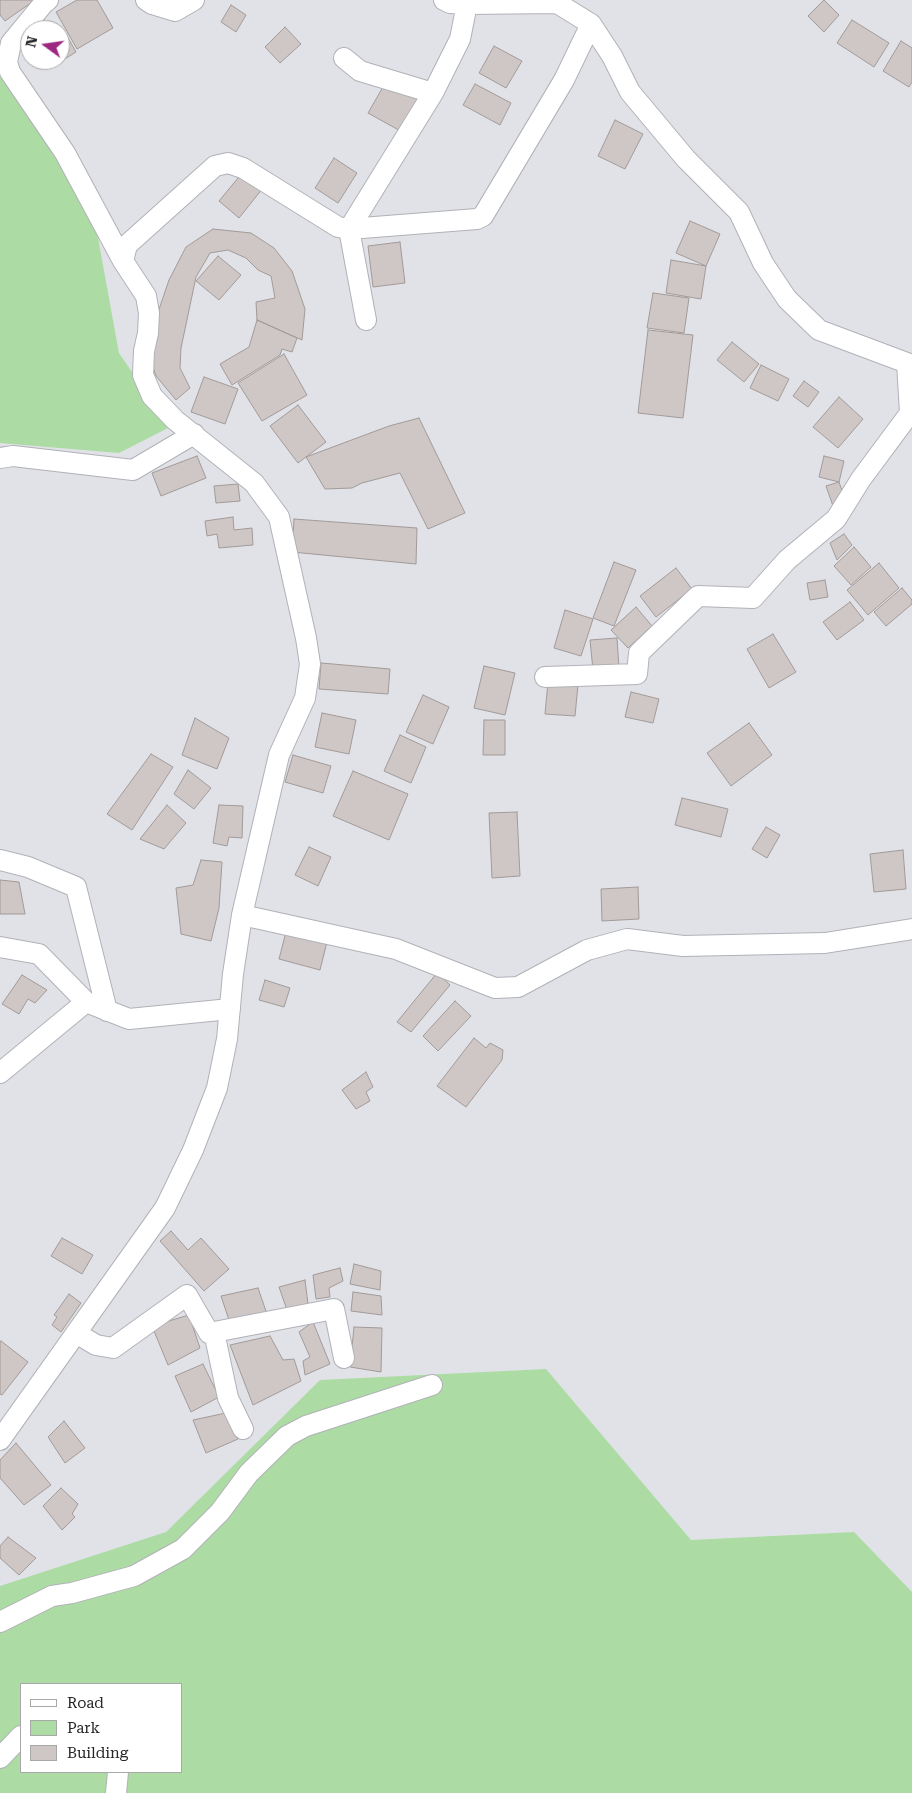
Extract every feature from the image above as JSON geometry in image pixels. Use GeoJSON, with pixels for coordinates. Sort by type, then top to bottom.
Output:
{"type":"FeatureCollection","features":[{"type":"Feature","properties":{"kind":"street"},"geometry":{"type":"LineString","coordinates":[[0,1440],[165,1208],[193,1150],[217,1088],[227,1039],[242,914],[279,755],[305,698],[310,664],[279,517],[254,483],[163,408],[152,396],[143,375],[149,313],[146,296],[123,260],[65,153],[10,72],[7,62],[11,43],[48,0]]}},
{"type":"Feature","properties":{"kind":"street"},"geometry":{"type":"LineString","coordinates":[[146,0],[152,4],[175,11],[194,0]]}},
{"type":"Feature","properties":{"kind":"street"},"geometry":{"type":"LineString","coordinates":[[444,0],[468,4],[557,3],[591,24],[612,56],[630,92],[686,158],[739,212],[763,263],[788,299],[820,330],[907,363],[910,413],[861,478],[836,519],[787,560],[753,598],[698,596],[639,653],[637,674],[545,677]]}},
{"type":"Feature","properties":{"kind":"street"},"geometry":{"type":"LineString","coordinates":[[366,320],[349,229],[434,93],[460,39],[468,4]]}},
{"type":"Feature","properties":{"kind":"street"},"geometry":{"type":"LineString","coordinates":[[123,260],[127,245],[215,166],[228,163],[243,168],[338,227],[349,229],[477,219],[484,216],[564,80],[591,24]]}},
{"type":"Feature","properties":{"kind":"street"},"geometry":{"type":"LineString","coordinates":[[344,58],[360,71],[434,93]]}},
{"type":"Feature","properties":{"kind":"street"},"geometry":{"type":"LineString","coordinates":[[0,458],[13,456],[133,470],[194,434]]}},
{"type":"Feature","properties":{"kind":"street"},"geometry":{"type":"LineString","coordinates":[[0,860],[28,867],[76,887],[107,1011]]}},
{"type":"Feature","properties":{"kind":"street"},"geometry":{"type":"LineString","coordinates":[[242,914],[396,949],[495,988],[518,987],[587,950],[627,940],[683,946],[826,943],[912,929]]}},
{"type":"Feature","properties":{"kind":"street"},"geometry":{"type":"LineString","coordinates":[[0,947],[39,954],[86,1002],[129,1019],[230,1009]]}},
{"type":"Feature","properties":{"kind":"street"},"geometry":{"type":"LineString","coordinates":[[0,1073],[86,1002]]}},
{"type":"Feature","properties":{"kind":"street"},"geometry":{"type":"LineString","coordinates":[[76,1333],[96,1345],[113,1348],[187,1295],[209,1333],[334,1309],[344,1358]]}},
{"type":"Feature","properties":{"kind":"street"},"geometry":{"type":"LineString","coordinates":[[214,1332],[228,1398],[243,1429]]}},
{"type":"Feature","properties":{"kind":"street"},"geometry":{"type":"LineString","coordinates":[[0,1622],[52,1596],[72,1593],[134,1576],[183,1549],[220,1512],[249,1473],[287,1436],[306,1426],[432,1385]]}},
{"type":"Feature","properties":{"kind":"street"},"geometry":{"type":"LineString","coordinates":[[0,1758],[20,1737]]}},
{"type":"Feature","properties":{"kind":"street"},"geometry":{"type":"LineString","coordinates":[[116,1793],[118,1773]]}},
{"type":"Feature","properties":{"kind":"green space"},"geometry":{"type":"Polygon","coordinates":[[[0,67],[94,216],[119,353],[170,427],[119,453],[0,443],[0,67]]]}},
{"type":"Feature","properties":{"kind":"green space"},"geometry":{"type":"Polygon","coordinates":[[[546,1369],[691,1540],[854,1532],[912,1592],[912,1793],[0,1793],[0,1586],[166,1532],[320,1380],[546,1369]]]}},
{"type":"Feature","properties":{"kind":"building"},"geometry":{"type":"Polygon","coordinates":[[[0,0],[35,0],[5,21],[0,15],[0,0]]]}},
{"type":"Feature","properties":{"kind":"building"},"geometry":{"type":"Polygon","coordinates":[[[77,0],[97,0],[113,28],[77,49],[70,37],[70,20],[61,20],[56,12],[77,0]]]}},
{"type":"Feature","properties":{"kind":"building"},"geometry":{"type":"Polygon","coordinates":[[[824,0],[839,15],[824,32],[808,16],[824,0]]]}},
{"type":"Feature","properties":{"kind":"building"},"geometry":{"type":"Polygon","coordinates":[[[231,5],[246,15],[236,32],[221,22],[231,5]]]}},
{"type":"Feature","properties":{"kind":"building"},"geometry":{"type":"Polygon","coordinates":[[[852,20],[889,43],[874,67],[837,43],[852,20]]]}},
{"type":"Feature","properties":{"kind":"building"},"geometry":{"type":"Polygon","coordinates":[[[285,27],[301,44],[280,63],[265,47],[285,27]]]}},
{"type":"Feature","properties":{"kind":"building"},"geometry":{"type":"Polygon","coordinates":[[[70,41],[76,52],[70,56],[70,41]]]}},
{"type":"Feature","properties":{"kind":"building"},"geometry":{"type":"Polygon","coordinates":[[[901,41],[912,48],[912,82],[909,87],[883,71],[901,41]]]}},
{"type":"Feature","properties":{"kind":"building"},"geometry":{"type":"Polygon","coordinates":[[[494,46],[522,61],[506,88],[479,73],[494,46]]]}},
{"type":"Feature","properties":{"kind":"building"},"geometry":{"type":"Polygon","coordinates":[[[387,80],[423,100],[404,133],[368,113],[387,80]]]}},
{"type":"Feature","properties":{"kind":"building"},"geometry":{"type":"Polygon","coordinates":[[[475,84],[511,103],[500,125],[463,105],[475,84]]]}},
{"type":"Feature","properties":{"kind":"building"},"geometry":{"type":"Polygon","coordinates":[[[615,120],[643,134],[625,169],[598,156],[615,120]]]}},
{"type":"Feature","properties":{"kind":"building"},"geometry":{"type":"Polygon","coordinates":[[[334,158],[357,173],[338,203],[315,188],[334,158]]]}},
{"type":"Feature","properties":{"kind":"building"},"geometry":{"type":"Polygon","coordinates":[[[243,172],[263,188],[239,218],[219,201],[243,172]]]}},
{"type":"Feature","properties":{"kind":"building"},"geometry":{"type":"Polygon","coordinates":[[[690,221],[720,234],[706,266],[676,253],[690,221]]]}},
{"type":"Feature","properties":{"kind":"building"},"geometry":{"type":"Polygon","coordinates":[[[213,229],[251,233],[274,248],[292,271],[305,309],[302,340],[257,320],[256,302],[275,298],[271,276],[258,270],[246,258],[228,250],[210,253],[196,277],[181,348],[180,368],[190,388],[176,400],[156,376],[148,352],[154,324],[169,280],[186,247],[213,229]]]}},
{"type":"Feature","properties":{"kind":"building"},"geometry":{"type":"Polygon","coordinates":[[[400,242],[405,283],[373,287],[368,246],[400,242]]]}},
{"type":"Feature","properties":{"kind":"building"},"geometry":{"type":"Polygon","coordinates":[[[218,256],[241,275],[219,300],[196,281],[218,256]]]}},
{"type":"Feature","properties":{"kind":"building"},"geometry":{"type":"Polygon","coordinates":[[[671,260],[706,266],[701,299],[666,293],[671,260]]]}},
{"type":"Feature","properties":{"kind":"building"},"geometry":{"type":"Polygon","coordinates":[[[653,293],[689,298],[684,333],[647,328],[653,293]]]}},
{"type":"Feature","properties":{"kind":"building"},"geometry":{"type":"Polygon","coordinates":[[[257,320],[297,338],[292,352],[282,349],[280,355],[232,385],[220,364],[249,347],[257,320]]]}},
{"type":"Feature","properties":{"kind":"building"},"geometry":{"type":"Polygon","coordinates":[[[648,330],[693,335],[683,418],[638,413],[648,330]]]}},
{"type":"Feature","properties":{"kind":"building"},"geometry":{"type":"Polygon","coordinates":[[[732,342],[759,364],[744,382],[717,360],[732,342]]]}},
{"type":"Feature","properties":{"kind":"building"},"geometry":{"type":"Polygon","coordinates":[[[284,354],[307,395],[262,421],[238,383],[284,354]]]}},
{"type":"Feature","properties":{"kind":"building"},"geometry":{"type":"Polygon","coordinates":[[[761,365],[789,379],[778,401],[750,388],[761,365]]]}},
{"type":"Feature","properties":{"kind":"building"},"geometry":{"type":"Polygon","coordinates":[[[204,377],[238,389],[225,424],[191,412],[204,377]]]}},
{"type":"Feature","properties":{"kind":"building"},"geometry":{"type":"Polygon","coordinates":[[[804,381],[819,392],[808,407],[793,396],[804,381]]]}},
{"type":"Feature","properties":{"kind":"building"},"geometry":{"type":"Polygon","coordinates":[[[839,397],[863,419],[838,448],[813,427],[839,397]]]}},
{"type":"Feature","properties":{"kind":"building"},"geometry":{"type":"Polygon","coordinates":[[[298,405],[326,442],[298,463],[270,426],[298,405]]]}},
{"type":"Feature","properties":{"kind":"building"},"geometry":{"type":"Polygon","coordinates":[[[419,418],[465,513],[428,529],[400,473],[362,483],[352,488],[325,489],[306,457],[389,426],[419,418]]]}},
{"type":"Feature","properties":{"kind":"building"},"geometry":{"type":"Polygon","coordinates":[[[197,456],[206,478],[161,496],[152,473],[197,456]]]}},
{"type":"Feature","properties":{"kind":"building"},"geometry":{"type":"Polygon","coordinates":[[[824,456],[844,461],[839,482],[819,477],[824,456]]]}},
{"type":"Feature","properties":{"kind":"building"},"geometry":{"type":"Polygon","coordinates":[[[839,482],[846,502],[833,506],[826,486],[839,482]]]}},
{"type":"Feature","properties":{"kind":"building"},"geometry":{"type":"Polygon","coordinates":[[[238,484],[240,501],[216,503],[214,486],[238,484]]]}},
{"type":"Feature","properties":{"kind":"building"},"geometry":{"type":"Polygon","coordinates":[[[233,517],[234,530],[252,528],[253,545],[219,548],[217,534],[207,536],[205,521],[233,517]]]}},
{"type":"Feature","properties":{"kind":"building"},"geometry":{"type":"Polygon","coordinates":[[[294,519],[417,528],[416,564],[292,552],[294,519]]]}},
{"type":"Feature","properties":{"kind":"building"},"geometry":{"type":"Polygon","coordinates":[[[844,534],[852,545],[837,560],[830,543],[844,534]]]}},
{"type":"Feature","properties":{"kind":"building"},"geometry":{"type":"Polygon","coordinates":[[[854,547],[871,567],[851,585],[834,566],[854,547]]]}},
{"type":"Feature","properties":{"kind":"building"},"geometry":{"type":"Polygon","coordinates":[[[614,562],[636,570],[614,626],[593,618],[614,562]]]}},
{"type":"Feature","properties":{"kind":"building"},"geometry":{"type":"Polygon","coordinates":[[[879,563],[899,588],[868,615],[847,590],[879,563]]]}},
{"type":"Feature","properties":{"kind":"building"},"geometry":{"type":"Polygon","coordinates":[[[676,568],[692,589],[656,617],[640,596],[676,568]]]}},
{"type":"Feature","properties":{"kind":"building"},"geometry":{"type":"Polygon","coordinates":[[[825,580],[828,597],[810,600],[807,583],[825,580]]]}},
{"type":"Feature","properties":{"kind":"building"},"geometry":{"type":"Polygon","coordinates":[[[902,588],[912,600],[912,604],[886,626],[874,612],[902,588]]]}},
{"type":"Feature","properties":{"kind":"building"},"geometry":{"type":"Polygon","coordinates":[[[850,602],[864,620],[837,640],[823,622],[850,602]]]}},
{"type":"Feature","properties":{"kind":"building"},"geometry":{"type":"Polygon","coordinates":[[[636,607],[652,626],[628,648],[611,630],[636,607]]]}},
{"type":"Feature","properties":{"kind":"building"},"geometry":{"type":"Polygon","coordinates":[[[565,610],[593,619],[581,656],[554,648],[565,610]]]}},
{"type":"Feature","properties":{"kind":"building"},"geometry":{"type":"Polygon","coordinates":[[[773,634],[796,672],[769,688],[747,649],[773,634]]]}},
{"type":"Feature","properties":{"kind":"building"},"geometry":{"type":"Polygon","coordinates":[[[617,638],[619,668],[593,670],[590,640],[617,638]]]}},
{"type":"Feature","properties":{"kind":"building"},"geometry":{"type":"Polygon","coordinates":[[[321,663],[390,669],[388,694],[319,689],[321,663]]]}},
{"type":"Feature","properties":{"kind":"building"},"geometry":{"type":"Polygon","coordinates":[[[484,666],[515,673],[505,715],[474,708],[484,666]]]}},
{"type":"Feature","properties":{"kind":"building"},"geometry":{"type":"Polygon","coordinates":[[[548,682],[578,685],[575,716],[545,714],[548,682]]]}},
{"type":"Feature","properties":{"kind":"building"},"geometry":{"type":"Polygon","coordinates":[[[631,692],[659,699],[653,723],[625,717],[631,692]]]}},
{"type":"Feature","properties":{"kind":"building"},"geometry":{"type":"Polygon","coordinates":[[[423,695],[449,707],[433,744],[406,732],[423,695]]]}},
{"type":"Feature","properties":{"kind":"building"},"geometry":{"type":"Polygon","coordinates":[[[322,713],[356,720],[349,754],[315,747],[322,713]]]}},
{"type":"Feature","properties":{"kind":"building"},"geometry":{"type":"Polygon","coordinates":[[[195,718],[229,738],[217,769],[182,755],[195,718]]]}},
{"type":"Feature","properties":{"kind":"building"},"geometry":{"type":"Polygon","coordinates":[[[484,720],[505,720],[505,755],[483,755],[484,720]]]}},
{"type":"Feature","properties":{"kind":"building"},"geometry":{"type":"Polygon","coordinates":[[[749,723],[772,755],[731,786],[707,753],[749,723]]]}},
{"type":"Feature","properties":{"kind":"building"},"geometry":{"type":"Polygon","coordinates":[[[400,735],[426,747],[411,783],[384,771],[400,735]]]}},
{"type":"Feature","properties":{"kind":"building"},"geometry":{"type":"Polygon","coordinates":[[[151,754],[173,767],[132,830],[107,814],[151,754]]]}},
{"type":"Feature","properties":{"kind":"building"},"geometry":{"type":"Polygon","coordinates":[[[293,755],[331,766],[323,793],[285,782],[293,755]]]}},
{"type":"Feature","properties":{"kind":"building"},"geometry":{"type":"Polygon","coordinates":[[[188,770],[211,788],[194,809],[174,794],[188,770]]]}},
{"type":"Feature","properties":{"kind":"building"},"geometry":{"type":"Polygon","coordinates":[[[353,771],[408,794],[389,840],[333,816],[353,771]]]}},
{"type":"Feature","properties":{"kind":"building"},"geometry":{"type":"Polygon","coordinates":[[[682,798],[728,809],[721,837],[675,825],[682,798]]]}},
{"type":"Feature","properties":{"kind":"building"},"geometry":{"type":"Polygon","coordinates":[[[167,805],[186,823],[164,849],[140,839],[167,805]]]}},
{"type":"Feature","properties":{"kind":"building"},"geometry":{"type":"Polygon","coordinates":[[[219,805],[243,806],[242,838],[229,837],[227,846],[213,843],[219,805]]]}},
{"type":"Feature","properties":{"kind":"building"},"geometry":{"type":"Polygon","coordinates":[[[517,812],[520,876],[492,878],[489,813],[517,812]]]}},
{"type":"Feature","properties":{"kind":"building"},"geometry":{"type":"Polygon","coordinates":[[[766,827],[780,835],[767,858],[752,849],[766,827]]]}},
{"type":"Feature","properties":{"kind":"building"},"geometry":{"type":"Polygon","coordinates":[[[309,847],[331,857],[318,886],[295,875],[309,847]]]}},
{"type":"Feature","properties":{"kind":"building"},"geometry":{"type":"Polygon","coordinates":[[[903,850],[906,889],[874,892],[870,854],[903,850]]]}},
{"type":"Feature","properties":{"kind":"building"},"geometry":{"type":"Polygon","coordinates":[[[201,860],[222,862],[219,908],[211,941],[181,934],[176,888],[193,885],[201,860]]]}},
{"type":"Feature","properties":{"kind":"building"},"geometry":{"type":"Polygon","coordinates":[[[0,880],[19,882],[25,914],[0,914],[0,880]]]}},
{"type":"Feature","properties":{"kind":"building"},"geometry":{"type":"Polygon","coordinates":[[[638,887],[639,919],[602,921],[601,889],[638,887]]]}},
{"type":"Feature","properties":{"kind":"building"},"geometry":{"type":"Polygon","coordinates":[[[287,928],[328,938],[320,970],[279,959],[287,928]]]}},
{"type":"Feature","properties":{"kind":"building"},"geometry":{"type":"Polygon","coordinates":[[[437,973],[450,985],[411,1032],[397,1022],[437,973]]]}},
{"type":"Feature","properties":{"kind":"building"},"geometry":{"type":"Polygon","coordinates":[[[22,975],[47,990],[35,1003],[28,999],[19,1014],[2,1004],[22,975]]]}},
{"type":"Feature","properties":{"kind":"building"},"geometry":{"type":"Polygon","coordinates":[[[265,980],[290,988],[284,1007],[259,1000],[265,980]]]}},
{"type":"Feature","properties":{"kind":"building"},"geometry":{"type":"Polygon","coordinates":[[[455,1001],[471,1016],[438,1051],[423,1036],[455,1001]]]}},
{"type":"Feature","properties":{"kind":"building"},"geometry":{"type":"Polygon","coordinates":[[[474,1038],[486,1048],[490,1043],[503,1050],[502,1060],[466,1107],[437,1086],[474,1038]]]}},
{"type":"Feature","properties":{"kind":"building"},"geometry":{"type":"Polygon","coordinates":[[[366,1072],[373,1087],[366,1092],[370,1101],[356,1109],[342,1090],[366,1072]]]}},
{"type":"Feature","properties":{"kind":"building"},"geometry":{"type":"Polygon","coordinates":[[[171,1231],[188,1250],[201,1238],[229,1269],[204,1291],[160,1241],[171,1231]]]}},
{"type":"Feature","properties":{"kind":"building"},"geometry":{"type":"Polygon","coordinates":[[[62,1238],[93,1255],[82,1274],[51,1256],[62,1238]]]}},
{"type":"Feature","properties":{"kind":"building"},"geometry":{"type":"Polygon","coordinates":[[[354,1264],[381,1271],[380,1290],[350,1284],[354,1264]]]}},
{"type":"Feature","properties":{"kind":"building"},"geometry":{"type":"Polygon","coordinates":[[[340,1268],[343,1281],[329,1288],[330,1297],[316,1299],[313,1275],[340,1268]]]}},
{"type":"Feature","properties":{"kind":"building"},"geometry":{"type":"Polygon","coordinates":[[[305,1280],[308,1304],[287,1310],[279,1287],[305,1280]]]}},
{"type":"Feature","properties":{"kind":"building"},"geometry":{"type":"Polygon","coordinates":[[[258,1288],[267,1314],[230,1323],[221,1296],[258,1288]]]}},
{"type":"Feature","properties":{"kind":"building"},"geometry":{"type":"Polygon","coordinates":[[[353,1292],[381,1296],[382,1315],[351,1311],[353,1292]]]}},
{"type":"Feature","properties":{"kind":"building"},"geometry":{"type":"Polygon","coordinates":[[[69,1294],[81,1303],[61,1332],[52,1325],[57,1317],[54,1315],[69,1294]]]}},
{"type":"Feature","properties":{"kind":"building"},"geometry":{"type":"Polygon","coordinates":[[[189,1315],[200,1348],[168,1365],[152,1326],[189,1315]]]}},
{"type":"Feature","properties":{"kind":"building"},"geometry":{"type":"Polygon","coordinates":[[[313,1322],[330,1364],[305,1375],[303,1361],[310,1357],[299,1332],[313,1322]]]}},
{"type":"Feature","properties":{"kind":"building"},"geometry":{"type":"Polygon","coordinates":[[[354,1327],[382,1328],[381,1372],[350,1367],[354,1327]]]}},
{"type":"Feature","properties":{"kind":"building"},"geometry":{"type":"Polygon","coordinates":[[[270,1336],[283,1360],[294,1359],[301,1381],[253,1405],[230,1345],[270,1336]]]}},
{"type":"Feature","properties":{"kind":"building"},"geometry":{"type":"Polygon","coordinates":[[[1,1341],[28,1362],[2,1395],[0,1394],[1,1341]]]}},
{"type":"Feature","properties":{"kind":"building"},"geometry":{"type":"Polygon","coordinates":[[[203,1364],[219,1397],[191,1412],[175,1376],[203,1364]]]}},
{"type":"Feature","properties":{"kind":"building"},"geometry":{"type":"Polygon","coordinates":[[[226,1413],[238,1439],[206,1453],[193,1420],[226,1413]]]}},
{"type":"Feature","properties":{"kind":"building"},"geometry":{"type":"Polygon","coordinates":[[[64,1421],[85,1448],[65,1463],[48,1437],[64,1421]]]}},
{"type":"Feature","properties":{"kind":"building"},"geometry":{"type":"Polygon","coordinates":[[[16,1443],[51,1485],[24,1505],[0,1478],[0,1460],[16,1443]]]}},
{"type":"Feature","properties":{"kind":"building"},"geometry":{"type":"Polygon","coordinates":[[[61,1488],[78,1504],[72,1514],[75,1517],[62,1530],[43,1506],[61,1488]]]}},
{"type":"Feature","properties":{"kind":"building"},"geometry":{"type":"Polygon","coordinates":[[[8,1537],[36,1558],[19,1575],[0,1558],[0,1546],[8,1537]]]}}]}
